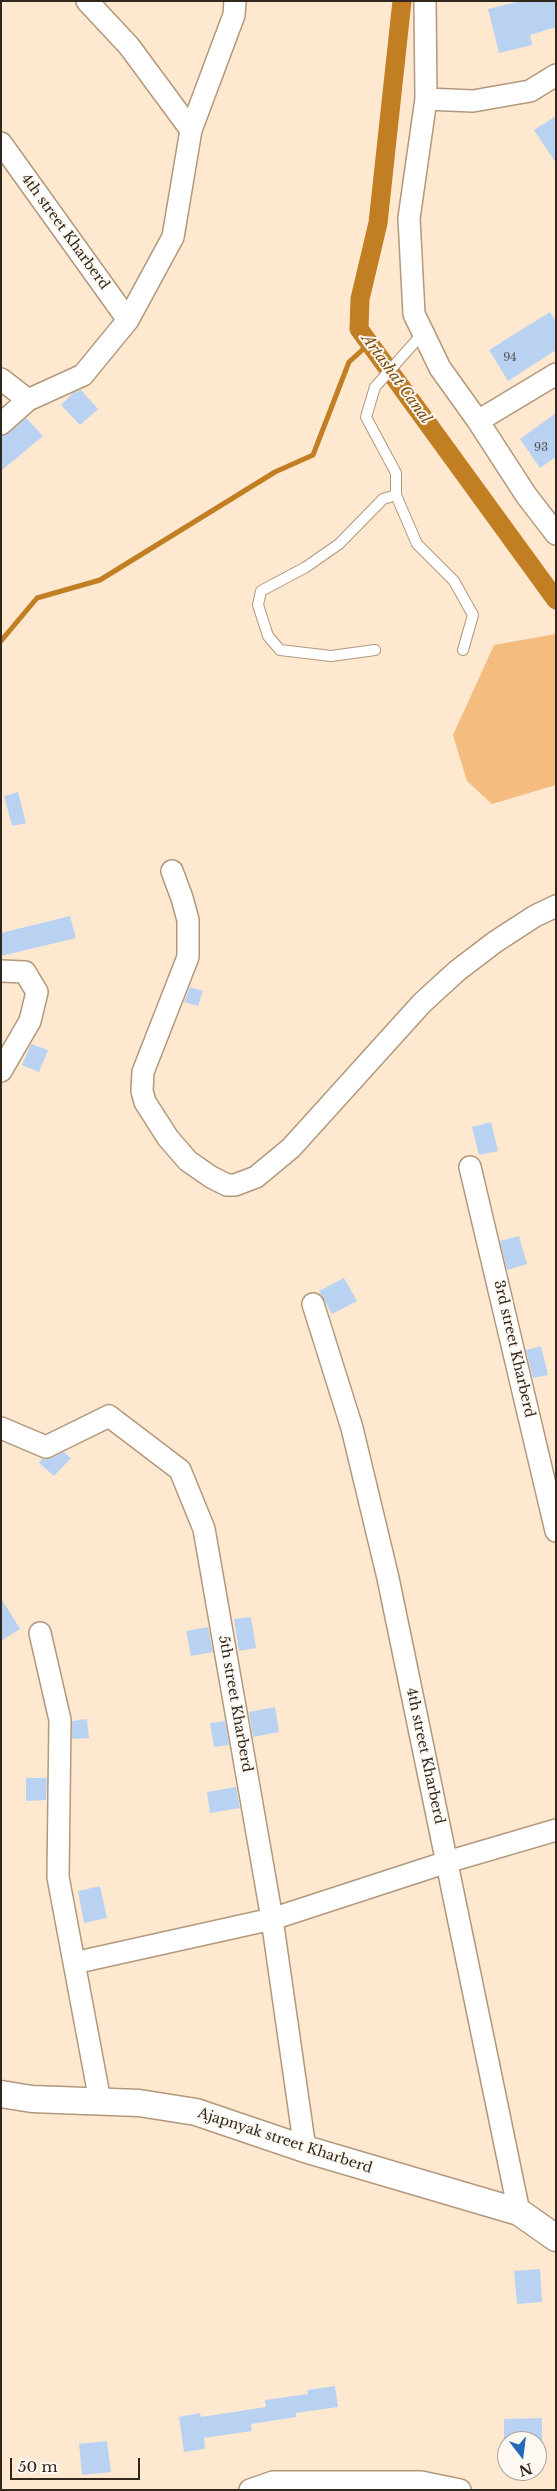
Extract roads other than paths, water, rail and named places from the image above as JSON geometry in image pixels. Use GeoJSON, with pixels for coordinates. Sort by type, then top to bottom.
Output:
{"type":"FeatureCollection","features":[{"type":"Feature","properties":{"kind":"street"},"geometry":{"type":"LineString","coordinates":[[87,1],[129,46],[191,130]]}},
{"type":"Feature","properties":{"kind":"street"},"geometry":{"type":"LineString","coordinates":[[1,424],[28,400],[83,375],[128,320],[173,237],[191,130],[234,15],[235,1]]}},
{"type":"Feature","properties":{"kind":"street"},"geometry":{"type":"LineString","coordinates":[[425,1],[426,99],[409,218],[414,314],[440,368],[478,421],[526,495],[556,534]]}},
{"type":"Feature","properties":{"kind":"street"},"geometry":{"type":"LineString","coordinates":[[426,99],[473,100],[530,91],[556,75]]}},
{"type":"Feature","properties":{"kind":"street","name":"4th street Kharberd"},"geometry":{"type":"LineString","coordinates":[[1,143],[128,320]]}},
{"type":"Feature","properties":{"kind":"street"},"geometry":{"type":"LineString","coordinates":[[478,421],[556,374]]}},
{"type":"Feature","properties":{"kind":"street"},"geometry":{"type":"LineString","coordinates":[[1,380],[28,400]]}},
{"type":"Feature","properties":{"kind":"street"},"geometry":{"type":"LineString","coordinates":[[172,871],[188,920],[188,957],[144,1072],[142,1091],[145,1102],[168,1138],[188,1161],[211,1177],[227,1185],[235,1185],[256,1177],[291,1148],[422,1003],[458,971],[495,942],[535,916],[556,906]]}},
{"type":"Feature","properties":{"kind":"street"},"geometry":{"type":"LineString","coordinates":[[1,971],[25,972],[37,992],[30,1021],[1,1071]]}},
{"type":"Feature","properties":{"kind":"street","name":"3rd street Kharberd"},"geometry":{"type":"LineString","coordinates":[[470,1167],[556,1531]]}},
{"type":"Feature","properties":{"kind":"street","name":"4th street Kharberd"},"geometry":{"type":"LineString","coordinates":[[312,1304],[352,1428],[375,1522],[519,2212]]}},
{"type":"Feature","properties":{"kind":"street","name":"5th street Kharberd"},"geometry":{"type":"LineString","coordinates":[[1,1428],[46,1447],[109,1416],[180,1470],[204,1530],[272,1919],[306,2149]]}},
{"type":"Feature","properties":{"kind":"street"},"geometry":{"type":"LineString","coordinates":[[40,1633],[60,1720],[58,1877],[100,2101]]}},
{"type":"Feature","properties":{"kind":"street"},"geometry":{"type":"LineString","coordinates":[[74,1963],[272,1919],[447,1862],[556,1830]]}},
{"type":"Feature","properties":{"kind":"street","name":"Ajapnyak street Kharberd"},"geometry":{"type":"LineString","coordinates":[[1,2094],[32,2099],[139,2104],[196,2112],[306,2149],[519,2212],[556,2238]]}},
{"type":"Feature","properties":{"kind":"street"},"geometry":{"type":"LineString","coordinates":[[250,2490],[273,2482],[421,2482],[460,2490]]}},
{"type":"Feature","properties":{"kind":"lane"},"geometry":{"type":"LineString","coordinates":[[423,333],[375,387],[366,417],[396,473],[396,495],[417,544],[454,581],[473,615],[463,650]]}},
{"type":"Feature","properties":{"kind":"lane"},"geometry":{"type":"LineString","coordinates":[[375,650],[331,656],[280,650],[268,636],[258,605],[261,591],[306,567],[339,544],[383,499],[396,495]]}},
{"type":"Feature","properties":{"kind":"waterway","name":"Artashat Canal"},"geometry":{"type":"LineString","coordinates":[[402,1],[378,223],[360,299],[359,329],[556,600]]}},
{"type":"Feature","properties":{"kind":"waterway"},"geometry":{"type":"LineString","coordinates":[[1,641],[37,598],[100,580],[275,472],[313,455],[349,362],[370,343]]}}]}
